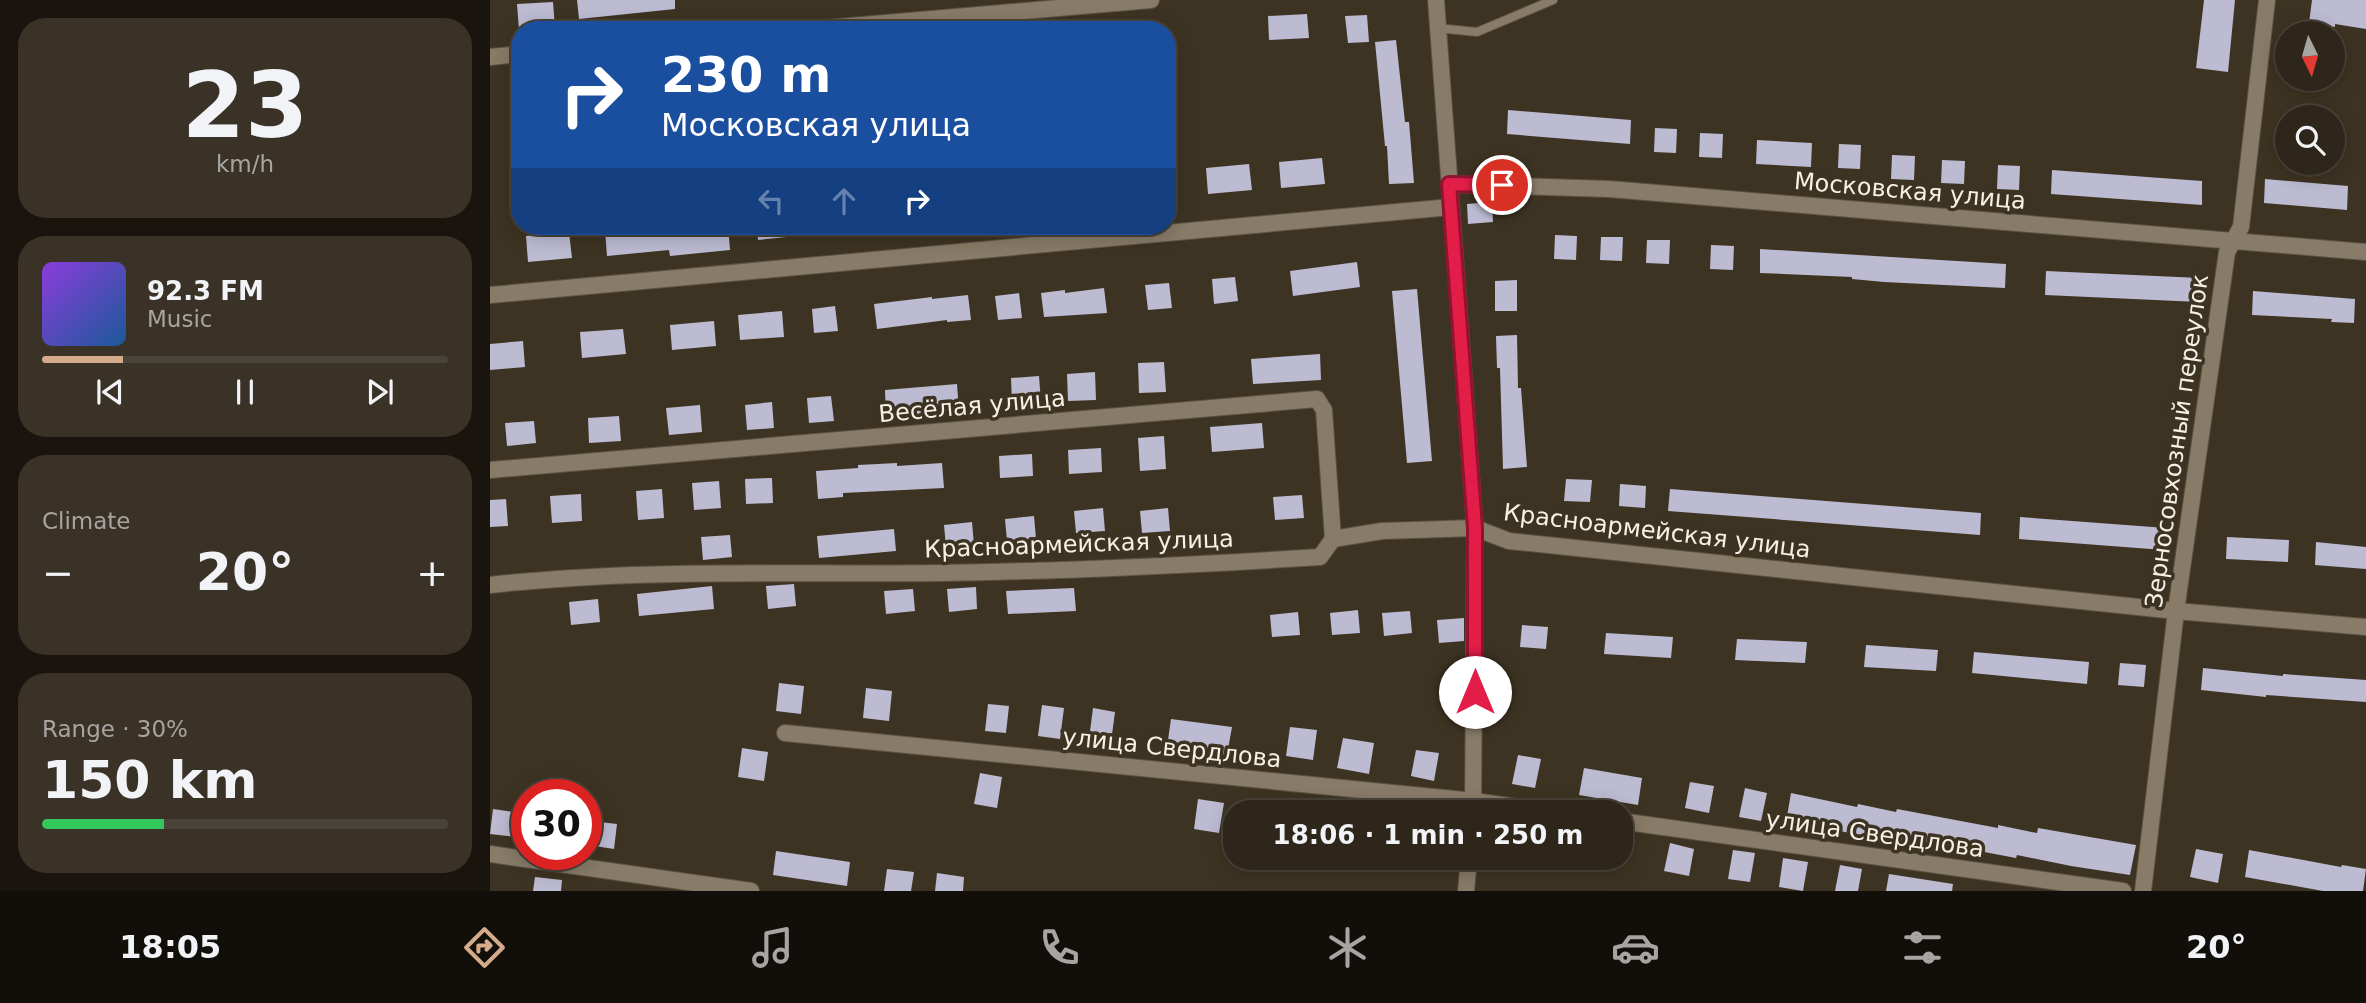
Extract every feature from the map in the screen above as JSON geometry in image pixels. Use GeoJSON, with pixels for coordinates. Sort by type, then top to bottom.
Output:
{"type":"FeatureCollection","features":[{"type":"Feature","properties":{"kind":"street"},"geometry":{"type":"LineString","coordinates":[[908,21],[1151,0]]}},
{"type":"Feature","properties":{"kind":"street"},"geometry":{"type":"LineString","coordinates":[[1436,0],[1475,528],[1474,800]]}},
{"type":"Feature","properties":{"kind":"street","name":"Зерносовхозный переулок"},"geometry":{"type":"LineString","coordinates":[[2143,891],[2176,611],[2227,252],[2241,227],[2267,0]]}},
{"type":"Feature","properties":{"kind":"street"},"geometry":{"type":"LineString","coordinates":[[490,57],[511,55]]}},
{"type":"Feature","properties":{"kind":"street","name":"Московская улица"},"geometry":{"type":"LineString","coordinates":[[1449,184],[1609,188],[2366,251]]}},
{"type":"Feature","properties":{"kind":"street"},"geometry":{"type":"LineString","coordinates":[[1176,232],[1451,207]]}},
{"type":"Feature","properties":{"kind":"street"},"geometry":{"type":"LineString","coordinates":[[490,295],[1145,235]]}},
{"type":"Feature","properties":{"kind":"street","name":"Весёлая улица"},"geometry":{"type":"LineString","coordinates":[[490,470],[1317,399],[1324,410],[1333,539]]}},
{"type":"Feature","properties":{"kind":"street","name":"Красноармейская улица"},"geometry":{"type":"LineString","coordinates":[[490,585],[680,572],[940,573],[1246,562],[1320,557],[1333,539],[1382,531],[1475,528],[1509,541],[2176,611],[2366,627]]}},
{"type":"Feature","properties":{"kind":"street","name":"улица Свердлова"},"geometry":{"type":"LineString","coordinates":[[785,733],[1409,800]]}},
{"type":"Feature","properties":{"kind":"street","name":"улица Свердлова"},"geometry":{"type":"LineString","coordinates":[[1633,823],[2123,891]]}},
{"type":"Feature","properties":{"kind":"street"},"geometry":{"type":"LineString","coordinates":[[490,854],[751,891]]}},
{"type":"Feature","properties":{"kind":"street"},"geometry":{"type":"LineString","coordinates":[[1466,891],[1468,870]]}},
{"type":"Feature","properties":{"kind":"lane"},"geometry":{"type":"LineString","coordinates":[[1437,28],[1477,33],[1553,0]]}},
{"type":"Feature","properties":{"kind":"building"},"geometry":{"type":"Polygon","coordinates":[[[577,0],[675,0],[675,9],[579,19],[577,0]]]}},
{"type":"Feature","properties":{"kind":"building"},"geometry":{"type":"Polygon","coordinates":[[[2204,0],[2235,0],[2228,72],[2196,68],[2204,0]]]}},
{"type":"Feature","properties":{"kind":"building"},"geometry":{"type":"Polygon","coordinates":[[[2312,0],[2366,0],[2366,29],[2345,26],[2345,21],[2309,21],[2312,0]]]}},
{"type":"Feature","properties":{"kind":"building"},"geometry":{"type":"Polygon","coordinates":[[[553,2],[554,21],[518,21],[517,4],[553,2]]]}},
{"type":"Feature","properties":{"kind":"building"},"geometry":{"type":"Polygon","coordinates":[[[1307,14],[1309,38],[1269,40],[1268,16],[1307,14]]]}},
{"type":"Feature","properties":{"kind":"building"},"geometry":{"type":"Polygon","coordinates":[[[1367,15],[1369,42],[1348,43],[1345,16],[1367,15]]]}},
{"type":"Feature","properties":{"kind":"building"},"geometry":{"type":"Polygon","coordinates":[[[1396,40],[1405,122],[1409,122],[1414,183],[1389,184],[1375,42],[1396,40]]]}},
{"type":"Feature","properties":{"kind":"building"},"geometry":{"type":"Polygon","coordinates":[[[1508,110],[1631,120],[1630,144],[1507,134],[1508,110]]]}},
{"type":"Feature","properties":{"kind":"building"},"geometry":{"type":"Polygon","coordinates":[[[1655,128],[1677,129],[1676,153],[1654,152],[1655,128]]]}},
{"type":"Feature","properties":{"kind":"building"},"geometry":{"type":"Polygon","coordinates":[[[1700,133],[1723,134],[1722,158],[1699,157],[1700,133]]]}},
{"type":"Feature","properties":{"kind":"building"},"geometry":{"type":"Polygon","coordinates":[[[1757,140],[1812,143],[1811,167],[1756,164],[1757,140]]]}},
{"type":"Feature","properties":{"kind":"building"},"geometry":{"type":"Polygon","coordinates":[[[1839,144],[1861,145],[1860,169],[1838,168],[1839,144]]]}},
{"type":"Feature","properties":{"kind":"building"},"geometry":{"type":"Polygon","coordinates":[[[1892,155],[1915,156],[1914,180],[1891,179],[1892,155]]]}},
{"type":"Feature","properties":{"kind":"building"},"geometry":{"type":"Polygon","coordinates":[[[1322,158],[1325,184],[1281,188],[1279,162],[1322,158]]]}},
{"type":"Feature","properties":{"kind":"building"},"geometry":{"type":"Polygon","coordinates":[[[1942,160],[1965,161],[1964,184],[1941,183],[1942,160]]]}},
{"type":"Feature","properties":{"kind":"building"},"geometry":{"type":"Polygon","coordinates":[[[1249,164],[1252,190],[1208,194],[1206,168],[1249,164]]]}},
{"type":"Feature","properties":{"kind":"building"},"geometry":{"type":"Polygon","coordinates":[[[1998,165],[2020,166],[2019,190],[1997,189],[1998,165]]]}},
{"type":"Feature","properties":{"kind":"building"},"geometry":{"type":"Polygon","coordinates":[[[2052,170],[2202,181],[2202,205],[2051,194],[2052,170]]]}},
{"type":"Feature","properties":{"kind":"building"},"geometry":{"type":"Polygon","coordinates":[[[2265,179],[2348,186],[2347,210],[2264,203],[2265,179]]]}},
{"type":"Feature","properties":{"kind":"building"},"geometry":{"type":"Polygon","coordinates":[[[1492,202],[1493,222],[1468,224],[1467,204],[1492,202]]]}},
{"type":"Feature","properties":{"kind":"building"},"geometry":{"type":"Polygon","coordinates":[[[569,235],[572,258],[528,262],[526,236],[569,235]]]}},
{"type":"Feature","properties":{"kind":"building"},"geometry":{"type":"Polygon","coordinates":[[[605,235],[729,235],[730,250],[670,256],[669,250],[607,256],[605,235]]]}},
{"type":"Feature","properties":{"kind":"building"},"geometry":{"type":"Polygon","coordinates":[[[758,235],[806,235],[758,240],[758,235]]]}},
{"type":"Feature","properties":{"kind":"building"},"geometry":{"type":"Polygon","coordinates":[[[1555,235],[1577,236],[1576,260],[1554,259],[1555,235]]]}},
{"type":"Feature","properties":{"kind":"building"},"geometry":{"type":"Polygon","coordinates":[[[1601,237],[1623,237],[1622,261],[1600,260],[1601,237]]]}},
{"type":"Feature","properties":{"kind":"building"},"geometry":{"type":"Polygon","coordinates":[[[1647,240],[1670,240],[1669,264],[1646,263],[1647,240]]]}},
{"type":"Feature","properties":{"kind":"building"},"geometry":{"type":"Polygon","coordinates":[[[1711,245],[1734,246],[1733,270],[1710,269],[1711,245]]]}},
{"type":"Feature","properties":{"kind":"building"},"geometry":{"type":"Polygon","coordinates":[[[1760,249],[2006,264],[2005,288],[1760,273],[1760,249]]]}},
{"type":"Feature","properties":{"kind":"building"},"geometry":{"type":"Polygon","coordinates":[[[1357,262],[1360,287],[1293,296],[1290,271],[1357,262]]]}},
{"type":"Feature","properties":{"kind":"building"},"geometry":{"type":"Polygon","coordinates":[[[2046,271],[2200,278],[2199,302],[2045,295],[2046,271]]]}},
{"type":"Feature","properties":{"kind":"building"},"geometry":{"type":"Polygon","coordinates":[[[1235,277],[1238,301],[1214,304],[1212,279],[1235,277]]]}},
{"type":"Feature","properties":{"kind":"building"},"geometry":{"type":"Polygon","coordinates":[[[1517,280],[1517,311],[1495,311],[1495,281],[1517,280]]]}},
{"type":"Feature","properties":{"kind":"building"},"geometry":{"type":"Polygon","coordinates":[[[1169,283],[1172,308],[1148,310],[1145,285],[1169,283]]]}},
{"type":"Feature","properties":{"kind":"building"},"geometry":{"type":"Polygon","coordinates":[[[1104,288],[1107,313],[1044,317],[1041,293],[1104,288]]]}},
{"type":"Feature","properties":{"kind":"building"},"geometry":{"type":"Polygon","coordinates":[[[1417,289],[1432,461],[1407,463],[1392,291],[1417,289]]]}},
{"type":"Feature","properties":{"kind":"building"},"geometry":{"type":"Polygon","coordinates":[[[2253,291],[2355,299],[2354,323],[2331,322],[2332,319],[2252,315],[2253,291]]]}},
{"type":"Feature","properties":{"kind":"building"},"geometry":{"type":"Polygon","coordinates":[[[1019,293],[1022,318],[998,320],[995,296],[1019,293]]]}},
{"type":"Feature","properties":{"kind":"building"},"geometry":{"type":"Polygon","coordinates":[[[968,295],[971,320],[947,320],[877,329],[874,304],[968,295]]]}},
{"type":"Feature","properties":{"kind":"building"},"geometry":{"type":"Polygon","coordinates":[[[835,306],[838,331],[814,333],[812,309],[835,306]]]}},
{"type":"Feature","properties":{"kind":"building"},"geometry":{"type":"Polygon","coordinates":[[[782,311],[784,337],[740,340],[738,315],[782,311]]]}},
{"type":"Feature","properties":{"kind":"building"},"geometry":{"type":"Polygon","coordinates":[[[714,321],[716,346],[672,350],[670,325],[714,321]]]}},
{"type":"Feature","properties":{"kind":"building"},"geometry":{"type":"Polygon","coordinates":[[[623,329],[626,354],[582,358],[580,332],[623,329]]]}},
{"type":"Feature","properties":{"kind":"building"},"geometry":{"type":"Polygon","coordinates":[[[1517,335],[1518,388],[1521,388],[1527,467],[1503,469],[1500,368],[1497,368],[1496,336],[1517,335]]]}},
{"type":"Feature","properties":{"kind":"building"},"geometry":{"type":"Polygon","coordinates":[[[523,341],[525,367],[490,370],[490,344],[523,341]]]}},
{"type":"Feature","properties":{"kind":"building"},"geometry":{"type":"Polygon","coordinates":[[[1320,354],[1321,380],[1253,384],[1251,359],[1320,354]]]}},
{"type":"Feature","properties":{"kind":"building"},"geometry":{"type":"Polygon","coordinates":[[[1164,362],[1166,392],[1139,393],[1138,363],[1164,362]]]}},
{"type":"Feature","properties":{"kind":"building"},"geometry":{"type":"Polygon","coordinates":[[[1095,372],[1096,400],[1068,401],[1067,374],[1095,372]]]}},
{"type":"Feature","properties":{"kind":"building"},"geometry":{"type":"Polygon","coordinates":[[[1039,376],[1041,403],[1012,405],[1011,378],[1039,376]]]}},
{"type":"Feature","properties":{"kind":"building"},"geometry":{"type":"Polygon","coordinates":[[[957,384],[959,411],[886,417],[885,390],[957,384]]]}},
{"type":"Feature","properties":{"kind":"building"},"geometry":{"type":"Polygon","coordinates":[[[831,396],[834,421],[809,423],[807,398],[831,396]]]}},
{"type":"Feature","properties":{"kind":"building"},"geometry":{"type":"Polygon","coordinates":[[[772,402],[774,428],[747,430],[745,405],[772,402]]]}},
{"type":"Feature","properties":{"kind":"building"},"geometry":{"type":"Polygon","coordinates":[[[700,405],[702,432],[669,435],[666,408],[700,405]]]}},
{"type":"Feature","properties":{"kind":"building"},"geometry":{"type":"Polygon","coordinates":[[[619,416],[621,441],[589,443],[588,418],[619,416]]]}},
{"type":"Feature","properties":{"kind":"building"},"geometry":{"type":"Polygon","coordinates":[[[534,421],[536,443],[507,446],[505,423],[534,421]]]}},
{"type":"Feature","properties":{"kind":"building"},"geometry":{"type":"Polygon","coordinates":[[[1262,423],[1264,448],[1212,452],[1210,427],[1262,423]]]}},
{"type":"Feature","properties":{"kind":"building"},"geometry":{"type":"Polygon","coordinates":[[[1164,436],[1166,469],[1140,471],[1138,438],[1164,436]]]}},
{"type":"Feature","properties":{"kind":"building"},"geometry":{"type":"Polygon","coordinates":[[[1101,448],[1102,472],[1069,474],[1068,450],[1101,448]]]}},
{"type":"Feature","properties":{"kind":"building"},"geometry":{"type":"Polygon","coordinates":[[[1032,454],[1033,476],[1000,478],[999,456],[1032,454]]]}},
{"type":"Feature","properties":{"kind":"building"},"geometry":{"type":"Polygon","coordinates":[[[897,463],[897,466],[942,463],[944,488],[843,493],[843,497],[818,499],[816,471],[897,463]]]}},
{"type":"Feature","properties":{"kind":"building"},"geometry":{"type":"Polygon","coordinates":[[[772,478],[773,503],[746,504],[745,479],[772,478]]]}},
{"type":"Feature","properties":{"kind":"building"},"geometry":{"type":"Polygon","coordinates":[[[1566,479],[1592,480],[1590,502],[1564,501],[1566,479]]]}},
{"type":"Feature","properties":{"kind":"building"},"geometry":{"type":"Polygon","coordinates":[[[719,481],[721,508],[694,510],[692,483],[719,481]]]}},
{"type":"Feature","properties":{"kind":"building"},"geometry":{"type":"Polygon","coordinates":[[[1620,484],[1646,486],[1645,508],[1619,506],[1620,484]]]}},
{"type":"Feature","properties":{"kind":"building"},"geometry":{"type":"Polygon","coordinates":[[[662,489],[664,518],[638,520],[636,491],[662,489]]]}},
{"type":"Feature","properties":{"kind":"building"},"geometry":{"type":"Polygon","coordinates":[[[1670,489],[1981,513],[1980,535],[1668,511],[1670,489]]]}},
{"type":"Feature","properties":{"kind":"building"},"geometry":{"type":"Polygon","coordinates":[[[581,494],[582,521],[552,523],[550,496],[581,494]]]}},
{"type":"Feature","properties":{"kind":"building"},"geometry":{"type":"Polygon","coordinates":[[[1302,495],[1304,518],[1275,520],[1273,497],[1302,495]]]}},
{"type":"Feature","properties":{"kind":"building"},"geometry":{"type":"Polygon","coordinates":[[[506,499],[508,526],[490,527],[490,500],[506,499]]]}},
{"type":"Feature","properties":{"kind":"building"},"geometry":{"type":"Polygon","coordinates":[[[1103,508],[1105,531],[1076,533],[1074,511],[1103,508]]]}},
{"type":"Feature","properties":{"kind":"building"},"geometry":{"type":"Polygon","coordinates":[[[1168,508],[1170,531],[1142,533],[1140,511],[1168,508]]]}},
{"type":"Feature","properties":{"kind":"building"},"geometry":{"type":"Polygon","coordinates":[[[1034,516],[1036,539],[1007,541],[1005,519],[1034,516]]]}},
{"type":"Feature","properties":{"kind":"building"},"geometry":{"type":"Polygon","coordinates":[[[2020,517],[2166,528],[2164,550],[2019,539],[2020,517]]]}},
{"type":"Feature","properties":{"kind":"building"},"geometry":{"type":"Polygon","coordinates":[[[972,522],[974,545],[946,547],[944,525],[972,522]]]}},
{"type":"Feature","properties":{"kind":"building"},"geometry":{"type":"Polygon","coordinates":[[[894,529],[896,551],[819,558],[817,536],[894,529]]]}},
{"type":"Feature","properties":{"kind":"building"},"geometry":{"type":"Polygon","coordinates":[[[730,535],[732,557],[703,560],[701,537],[730,535]]]}},
{"type":"Feature","properties":{"kind":"building"},"geometry":{"type":"Polygon","coordinates":[[[2227,537],[2289,540],[2288,562],[2226,559],[2227,537]]]}},
{"type":"Feature","properties":{"kind":"building"},"geometry":{"type":"Polygon","coordinates":[[[2316,542],[2366,547],[2366,569],[2315,565],[2316,542]]]}},
{"type":"Feature","properties":{"kind":"building"},"geometry":{"type":"Polygon","coordinates":[[[794,584],[796,606],[768,609],[766,586],[794,584]]]}},
{"type":"Feature","properties":{"kind":"building"},"geometry":{"type":"Polygon","coordinates":[[[712,586],[714,609],[639,616],[637,594],[712,586]]]}},
{"type":"Feature","properties":{"kind":"building"},"geometry":{"type":"Polygon","coordinates":[[[976,587],[977,609],[949,612],[947,589],[976,587]]]}},
{"type":"Feature","properties":{"kind":"building"},"geometry":{"type":"Polygon","coordinates":[[[1074,588],[1076,611],[1008,614],[1006,591],[1074,588]]]}},
{"type":"Feature","properties":{"kind":"building"},"geometry":{"type":"Polygon","coordinates":[[[913,589],[915,611],[886,614],[884,591],[913,589]]]}},
{"type":"Feature","properties":{"kind":"building"},"geometry":{"type":"Polygon","coordinates":[[[598,599],[600,622],[571,625],[569,602],[598,599]]]}},
{"type":"Feature","properties":{"kind":"building"},"geometry":{"type":"Polygon","coordinates":[[[1358,610],[1360,633],[1332,635],[1330,613],[1358,610]]]}},
{"type":"Feature","properties":{"kind":"building"},"geometry":{"type":"Polygon","coordinates":[[[1410,611],[1412,633],[1384,636],[1382,613],[1410,611]]]}},
{"type":"Feature","properties":{"kind":"building"},"geometry":{"type":"Polygon","coordinates":[[[1298,612],[1300,635],[1272,637],[1270,615],[1298,612]]]}},
{"type":"Feature","properties":{"kind":"building"},"geometry":{"type":"Polygon","coordinates":[[[1464,618],[1464,641],[1439,643],[1437,620],[1464,618]]]}},
{"type":"Feature","properties":{"kind":"building"},"geometry":{"type":"Polygon","coordinates":[[[1522,625],[1548,627],[1546,649],[1520,647],[1522,625]]]}},
{"type":"Feature","properties":{"kind":"building"},"geometry":{"type":"Polygon","coordinates":[[[1606,633],[1673,637],[1671,658],[1604,654],[1606,633]]]}},
{"type":"Feature","properties":{"kind":"building"},"geometry":{"type":"Polygon","coordinates":[[[1737,639],[1807,642],[1805,663],[1735,660],[1737,639]]]}},
{"type":"Feature","properties":{"kind":"building"},"geometry":{"type":"Polygon","coordinates":[[[1866,645],[1938,650],[1936,671],[1864,667],[1866,645]]]}},
{"type":"Feature","properties":{"kind":"building"},"geometry":{"type":"Polygon","coordinates":[[[1974,652],[2089,662],[2087,684],[1972,673],[1974,652]]]}},
{"type":"Feature","properties":{"kind":"building"},"geometry":{"type":"Polygon","coordinates":[[[2120,663],[2146,665],[2144,687],[2118,685],[2120,663]]]}},
{"type":"Feature","properties":{"kind":"building"},"geometry":{"type":"Polygon","coordinates":[[[2203,668],[2283,676],[2366,680],[2366,702],[2266,697],[2201,690],[2203,668]]]}},
{"type":"Feature","properties":{"kind":"building"},"geometry":{"type":"Polygon","coordinates":[[[779,683],[804,686],[801,714],[776,711],[779,683]]]}},
{"type":"Feature","properties":{"kind":"building"},"geometry":{"type":"Polygon","coordinates":[[[866,688],[892,691],[889,721],[863,718],[866,688]]]}},
{"type":"Feature","properties":{"kind":"building"},"geometry":{"type":"Polygon","coordinates":[[[988,704],[1009,706],[1006,733],[985,731],[988,704]]]}},
{"type":"Feature","properties":{"kind":"building"},"geometry":{"type":"Polygon","coordinates":[[[1042,705],[1064,708],[1060,739],[1038,736],[1042,705]]]}},
{"type":"Feature","properties":{"kind":"building"},"geometry":{"type":"Polygon","coordinates":[[[1093,708],[1115,712],[1111,742],[1089,739],[1093,708]]]}},
{"type":"Feature","properties":{"kind":"building"},"geometry":{"type":"Polygon","coordinates":[[[1171,719],[1232,727],[1227,755],[1167,747],[1171,719]]]}},
{"type":"Feature","properties":{"kind":"building"},"geometry":{"type":"Polygon","coordinates":[[[1290,727],[1317,730],[1313,760],[1286,756],[1290,727]]]}},
{"type":"Feature","properties":{"kind":"building"},"geometry":{"type":"Polygon","coordinates":[[[1343,738],[1374,743],[1369,774],[1337,768],[1343,738]]]}},
{"type":"Feature","properties":{"kind":"building"},"geometry":{"type":"Polygon","coordinates":[[[742,748],[768,752],[764,781],[738,777],[742,748]]]}},
{"type":"Feature","properties":{"kind":"building"},"geometry":{"type":"Polygon","coordinates":[[[1416,750],[1439,753],[1434,781],[1411,776],[1416,750]]]}},
{"type":"Feature","properties":{"kind":"building"},"geometry":{"type":"Polygon","coordinates":[[[1518,755],[1541,759],[1535,788],[1512,784],[1518,755]]]}},
{"type":"Feature","properties":{"kind":"building"},"geometry":{"type":"Polygon","coordinates":[[[1584,768],[1642,778],[1638,805],[1633,804],[1633,800],[1608,800],[1579,795],[1584,768]]]}},
{"type":"Feature","properties":{"kind":"building"},"geometry":{"type":"Polygon","coordinates":[[[980,773],[1002,777],[997,808],[974,804],[980,773]]]}},
{"type":"Feature","properties":{"kind":"building"},"geometry":{"type":"Polygon","coordinates":[[[1690,782],[1714,786],[1709,813],[1685,808],[1690,782]]]}},
{"type":"Feature","properties":{"kind":"building"},"geometry":{"type":"Polygon","coordinates":[[[1745,788],[1767,793],[1761,821],[1739,817],[1745,788]]]}},
{"type":"Feature","properties":{"kind":"building"},"geometry":{"type":"Polygon","coordinates":[[[1791,793],[1857,807],[1858,804],[1896,812],[1897,809],[2037,833],[2038,828],[2136,845],[2130,875],[2017,855],[2016,858],[1947,845],[1946,848],[1915,844],[1786,822],[1791,793]]]}},
{"type":"Feature","properties":{"kind":"building"},"geometry":{"type":"Polygon","coordinates":[[[1198,799],[1223,803],[1219,833],[1194,829],[1198,799]]]}},
{"type":"Feature","properties":{"kind":"building"},"geometry":{"type":"Polygon","coordinates":[[[493,809],[511,812],[511,836],[490,834],[493,809]]]}},
{"type":"Feature","properties":{"kind":"building"},"geometry":{"type":"Polygon","coordinates":[[[602,822],[617,824],[614,849],[602,847],[602,822]]]}},
{"type":"Feature","properties":{"kind":"building"},"geometry":{"type":"Polygon","coordinates":[[[1670,843],[1694,849],[1689,876],[1664,871],[1670,843]]]}},
{"type":"Feature","properties":{"kind":"building"},"geometry":{"type":"Polygon","coordinates":[[[2196,849],[2223,854],[2218,883],[2190,877],[2196,849]]]}},
{"type":"Feature","properties":{"kind":"building"},"geometry":{"type":"Polygon","coordinates":[[[1733,850],[1755,853],[1750,882],[1728,879],[1733,850]]]}},
{"type":"Feature","properties":{"kind":"building"},"geometry":{"type":"Polygon","coordinates":[[[2249,850],[2366,869],[2363,891],[2323,891],[2245,877],[2249,850]]]}},
{"type":"Feature","properties":{"kind":"building"},"geometry":{"type":"Polygon","coordinates":[[[776,851],[850,862],[847,886],[773,875],[776,851]]]}},
{"type":"Feature","properties":{"kind":"building"},"geometry":{"type":"Polygon","coordinates":[[[1783,858],[1808,862],[1803,891],[1779,887],[1783,858]]]}},
{"type":"Feature","properties":{"kind":"building"},"geometry":{"type":"Polygon","coordinates":[[[1840,865],[1862,869],[1858,891],[1835,891],[1840,865]]]}},
{"type":"Feature","properties":{"kind":"building"},"geometry":{"type":"Polygon","coordinates":[[[887,869],[914,872],[911,891],[884,891],[887,869]]]}},
{"type":"Feature","properties":{"kind":"building"},"geometry":{"type":"Polygon","coordinates":[[[937,873],[964,877],[963,891],[935,891],[937,873]]]}},
{"type":"Feature","properties":{"kind":"building"},"geometry":{"type":"Polygon","coordinates":[[[1889,874],[1953,884],[1952,891],[1886,891],[1889,874]]]}},
{"type":"Feature","properties":{"kind":"building"},"geometry":{"type":"Polygon","coordinates":[[[535,877],[562,880],[561,891],[533,891],[535,877]]]}},
{"type":"Feature","properties":{"kind":"route"},"geometry":{"type":"LineString","coordinates":[[1475,692],[1475,528],[1449,184],[1502,185]]}}]}
